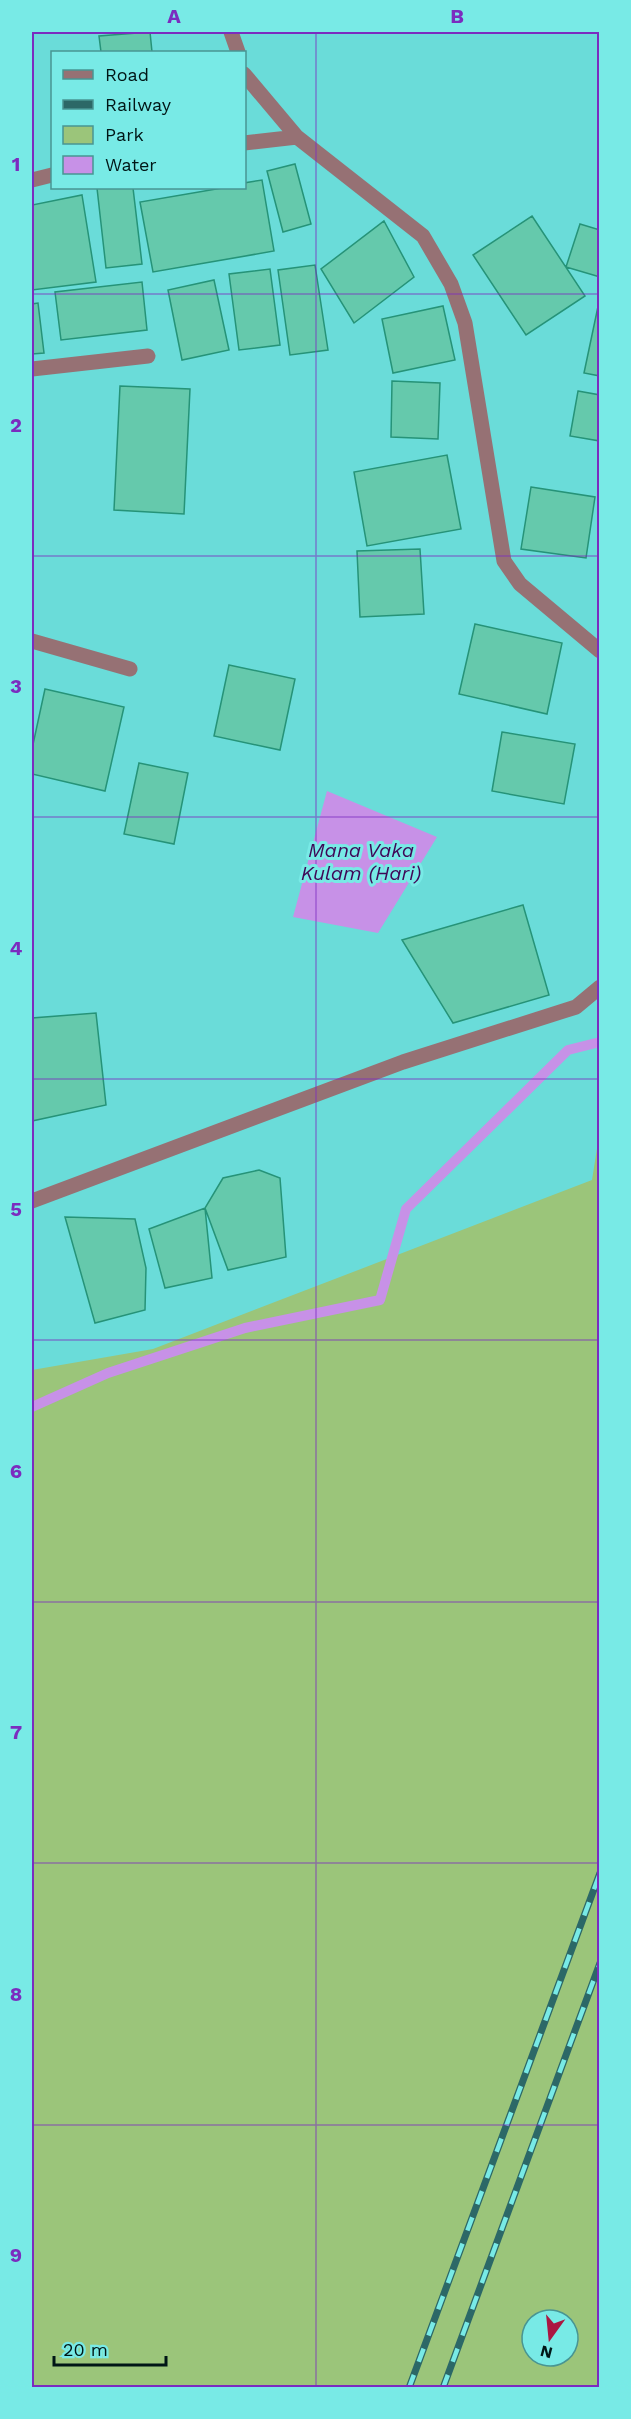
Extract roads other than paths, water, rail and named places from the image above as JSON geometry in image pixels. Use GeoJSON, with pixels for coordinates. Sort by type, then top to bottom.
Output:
{"type":"FeatureCollection","features":[{"type":"Feature","properties":{"kind":"street"},"geometry":{"type":"LineString","coordinates":[[231,32],[238,51]]}},
{"type":"Feature","properties":{"kind":"street"},"geometry":{"type":"LineString","coordinates":[[246,76],[297,137],[423,236],[451,284],[465,323],[504,561],[520,584],[600,651]]}},
{"type":"Feature","properties":{"kind":"street"},"geometry":{"type":"LineString","coordinates":[[246,143],[297,137]]}},
{"type":"Feature","properties":{"kind":"street"},"geometry":{"type":"LineString","coordinates":[[32,180],[51,175]]}},
{"type":"Feature","properties":{"kind":"street"},"geometry":{"type":"LineString","coordinates":[[32,369],[148,356]]}},
{"type":"Feature","properties":{"kind":"street"},"geometry":{"type":"LineString","coordinates":[[32,641],[130,669]]}},
{"type":"Feature","properties":{"kind":"street"},"geometry":{"type":"LineString","coordinates":[[32,1201],[403,1062],[576,1007],[600,987]]}},
{"type":"Feature","properties":{"kind":"water","name":"Mana Vaka Kulam (Hari)"},"geometry":{"type":"Polygon","coordinates":[[[327,791],[437,837],[378,933],[293,917],[327,791]]]}},
{"type":"Feature","properties":{"kind":"waterway"},"geometry":{"type":"LineString","coordinates":[[32,1407],[108,1373],[245,1328],[380,1300],[406,1209],[568,1050],[600,1042]]}},
{"type":"Feature","properties":{"kind":"railway"},"geometry":{"type":"LineString","coordinates":[[409,2388],[600,1873]]}},
{"type":"Feature","properties":{"kind":"railway"},"geometry":{"type":"LineString","coordinates":[[443,2388],[600,1963]]}}]}
